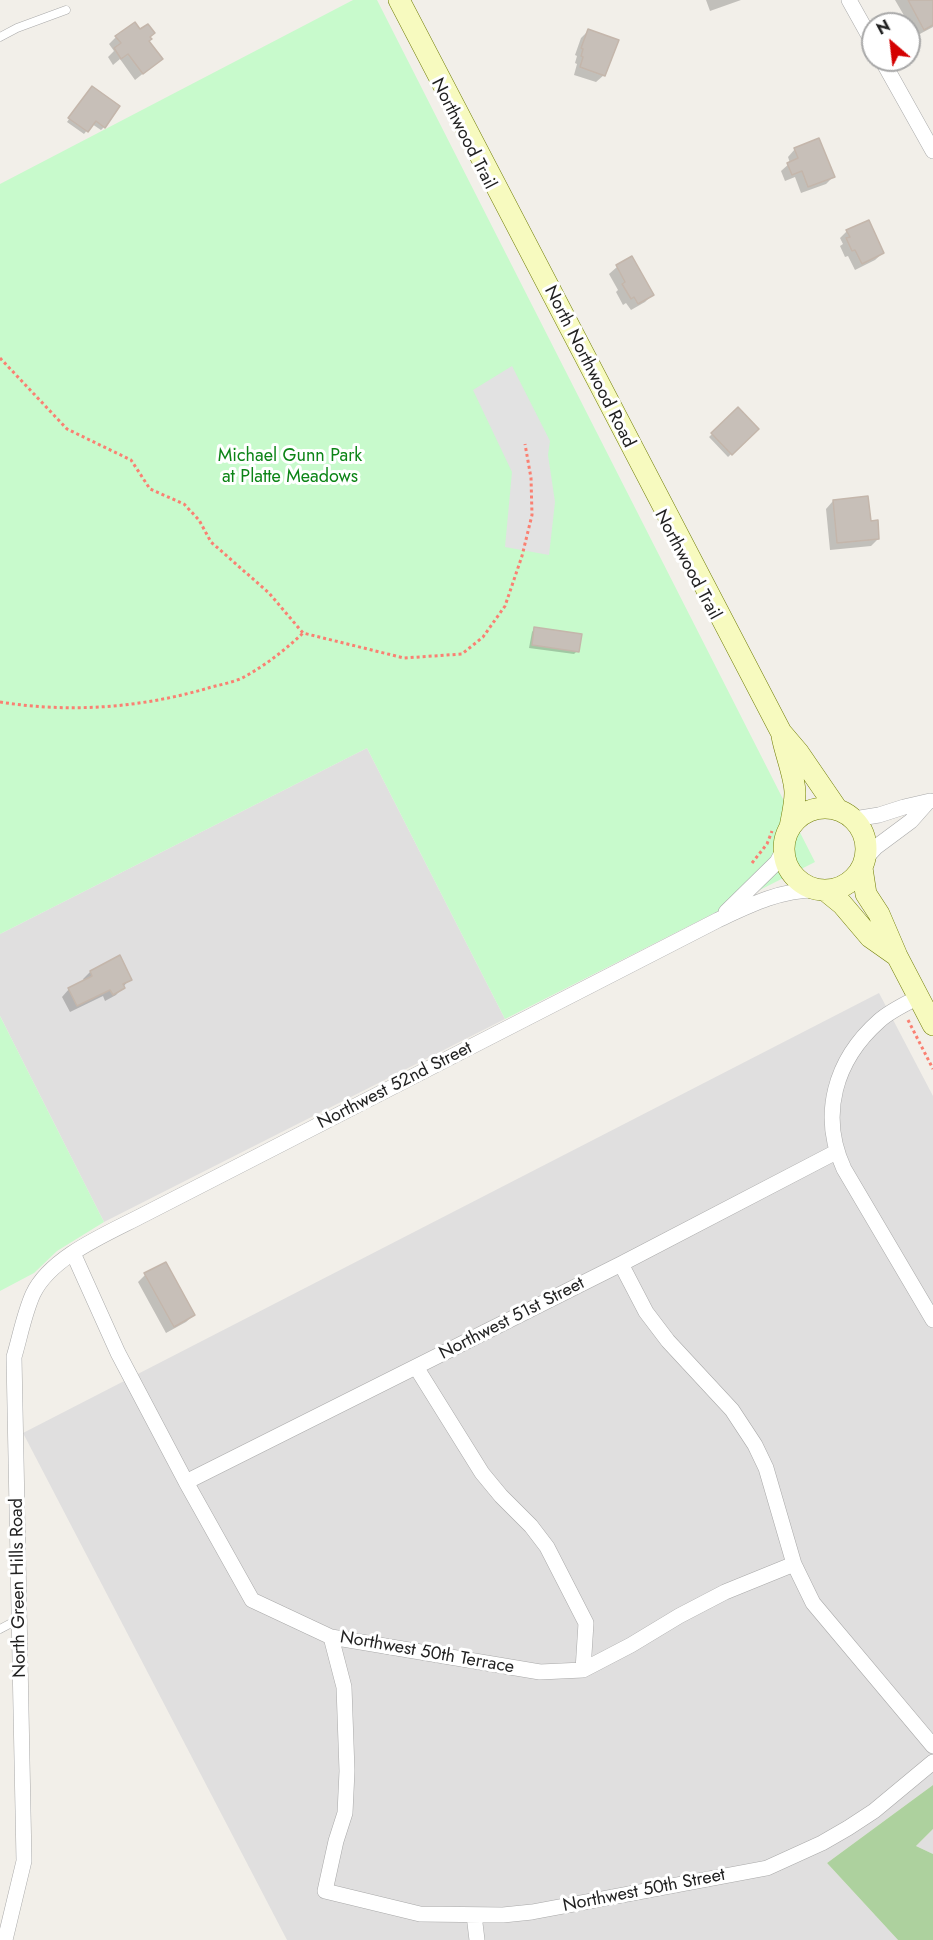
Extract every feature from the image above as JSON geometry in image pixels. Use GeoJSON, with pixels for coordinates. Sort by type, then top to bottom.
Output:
{"type":"FeatureCollection","features":[{"type":"Feature","properties":{"kind":"street","name":"North Northwood Road"},"geometry":{"type":"LineString","coordinates":[[399,0],[781,732],[845,814]]}},
{"type":"Feature","properties":{"kind":"street"},"geometry":{"type":"LineString","coordinates":[[849,0],[861,22]]}},
{"type":"Feature","properties":{"kind":"street"},"geometry":{"type":"LineString","coordinates":[[889,72],[933,151]]}},
{"type":"Feature","properties":{"kind":"street","name":"North Northwood Road"},"geometry":{"type":"LineString","coordinates":[[781,732],[787,760],[794,778],[795,794],[783,826]]}},
{"type":"Feature","properties":{"kind":"street"},"geometry":{"type":"LineString","coordinates":[[929,802],[911,821],[876,847],[849,883],[838,889],[821,890],[805,886],[789,870],[783,849],[785,837],[783,826],[810,811],[823,808],[845,814],[879,815],[929,802]]}},
{"type":"Feature","properties":{"kind":"street"},"geometry":{"type":"LineString","coordinates":[[845,814],[865,838],[866,894],[879,914],[897,956],[910,1001],[933,1024]]}},
{"type":"Feature","properties":{"kind":"street","name":"Northwest 52nd Street"},"geometry":{"type":"LineString","coordinates":[[718,920],[777,862],[783,849]]}},
{"type":"Feature","properties":{"kind":"street","name":"Northwest 52nd Street"},"geometry":{"type":"LineString","coordinates":[[73,1253],[718,920],[776,895],[797,890],[821,890]]}},
{"type":"Feature","properties":{"kind":"street"},"geometry":{"type":"LineString","coordinates":[[821,890],[842,904],[870,937],[897,956]]}},
{"type":"Feature","properties":{"kind":"street"},"geometry":{"type":"LineString","coordinates":[[910,1001],[879,1021],[841,1069],[834,1095],[831,1122],[836,1152],[844,1169],[933,1320]]}},
{"type":"Feature","properties":{"kind":"street","name":"Northwest 51st Street"},"geometry":{"type":"LineString","coordinates":[[186,1482],[621,1264],[836,1152]]}},
{"type":"Feature","properties":{"kind":"street","name":"Northwest 50th Terrace"},"geometry":{"type":"LineString","coordinates":[[73,1253],[118,1353],[252,1600],[331,1637],[540,1672],[583,1670],[631,1646],[679,1616],[725,1592],[794,1564]]}},
{"type":"Feature","properties":{"kind":"street","name":"North Green Hills Road"},"geometry":{"type":"LineString","coordinates":[[5,1940],[24,1861],[14,1357],[33,1294],[47,1274],[73,1253]]}},
{"type":"Feature","properties":{"kind":"street"},"geometry":{"type":"LineString","coordinates":[[621,1264],[651,1319],[668,1341],[732,1410],[755,1444],[766,1468],[794,1564],[813,1603],[933,1746]]}},
{"type":"Feature","properties":{"kind":"street"},"geometry":{"type":"LineString","coordinates":[[416,1367],[482,1473],[531,1526],[547,1547],[586,1623],[583,1670]]}},
{"type":"Feature","properties":{"kind":"street","name":"Northwest 50th Street"},"geometry":{"type":"LineString","coordinates":[[331,1637],[344,1687],[347,1772],[345,1813],[325,1891],[420,1914],[474,1915],[532,1912],[767,1869],[848,1828],[933,1762]]}},
{"type":"Feature","properties":{"kind":"street"},"geometry":{"type":"LineString","coordinates":[[474,1915],[477,1940]]}},
{"type":"Feature","properties":{"kind":"lane"},"geometry":{"type":"LineString","coordinates":[[0,37],[17,28],[66,10]]}},
{"type":"Feature","properties":{"kind":"lane"},"geometry":{"type":"LineString","coordinates":[[0,1629],[20,1619]]}},
{"type":"Feature","properties":{"kind":"path"},"geometry":{"type":"LineString","coordinates":[[0,358],[66,429],[131,460],[150,489],[183,504],[199,520],[211,542],[269,593],[303,633],[404,658],[462,654],[483,637],[505,606],[522,556],[532,515],[531,478],[525,444]]}},
{"type":"Feature","properties":{"kind":"path"},"geometry":{"type":"LineString","coordinates":[[0,702],[34,707],[114,707],[178,696],[243,678],[278,656],[303,633]]}},
{"type":"Feature","properties":{"kind":"path"},"geometry":{"type":"LineString","coordinates":[[749,888],[741,877],[783,826]]}},
{"type":"Feature","properties":{"kind":"path"},"geometry":{"type":"LineString","coordinates":[[910,1001],[933,1069]]}},
{"type":"Feature","properties":{"kind":"shaded area"},"geometry":{"type":"Polygon","coordinates":[[[512,366],[550,441],[548,455],[555,502],[549,555],[505,547],[512,472],[473,390],[512,366]]]}},
{"type":"Feature","properties":{"kind":"shaded area"},"geometry":{"type":"Polygon","coordinates":[[[367,748],[505,1019],[104,1222],[0,1016],[0,934],[367,748]]]}},
{"type":"Feature","properties":{"kind":"shaded area"},"geometry":{"type":"Polygon","coordinates":[[[879,993],[933,1096],[933,1785],[827,1863],[898,1940],[287,1940],[23,1433],[879,993]]]}},
{"type":"Feature","properties":{"kind":"shaded area"},"geometry":{"type":"Polygon","coordinates":[[[933,1829],[933,1854],[916,1846],[933,1829]]]}},
{"type":"Feature","properties":{"kind":"green space","name":"Michael Gunn Park at Platte Meadows"},"geometry":{"type":"Polygon","coordinates":[[[353,0],[377,0],[815,862],[505,1019],[367,748],[0,934],[0,184],[353,0]]]}},
{"type":"Feature","properties":{"kind":"green space"},"geometry":{"type":"Polygon","coordinates":[[[0,1016],[104,1222],[57,1251],[34,1273],[0,1291],[0,1016]]]}},
{"type":"Feature","properties":{"kind":"green space"},"geometry":{"type":"Polygon","coordinates":[[[933,1785],[933,1829],[916,1846],[933,1854],[933,1940],[898,1940],[827,1863],[933,1785]]]}},
{"type":"Feature","properties":{"kind":"building"},"geometry":{"type":"Polygon","coordinates":[[[908,0],[933,0],[933,25],[924,30],[921,24],[921,12],[914,12],[908,0]]]}},
{"type":"Feature","properties":{"kind":"building"},"geometry":{"type":"Polygon","coordinates":[[[135,22],[140,29],[148,24],[155,33],[149,41],[163,59],[143,74],[128,54],[121,59],[114,48],[121,43],[115,36],[135,22]]]}},
{"type":"Feature","properties":{"kind":"building"},"geometry":{"type":"Polygon","coordinates":[[[588,29],[619,40],[605,76],[580,67],[583,57],[581,48],[588,29]]]}},
{"type":"Feature","properties":{"kind":"building"},"geometry":{"type":"Polygon","coordinates":[[[92,86],[120,106],[105,128],[96,121],[88,132],[68,118],[92,86]]]}},
{"type":"Feature","properties":{"kind":"building"},"geometry":{"type":"Polygon","coordinates":[[[819,138],[835,177],[808,187],[802,171],[792,175],[787,163],[798,158],[794,148],[819,138]]]}},
{"type":"Feature","properties":{"kind":"building"},"geometry":{"type":"Polygon","coordinates":[[[869,220],[884,253],[862,264],[855,250],[852,251],[846,238],[850,237],[846,230],[869,220]]]}},
{"type":"Feature","properties":{"kind":"building"},"geometry":{"type":"Polygon","coordinates":[[[632,256],[654,295],[638,304],[634,297],[631,299],[622,284],[625,282],[616,265],[632,256]]]}},
{"type":"Feature","properties":{"kind":"building"},"geometry":{"type":"Polygon","coordinates":[[[738,407],[759,429],[732,455],[711,433],[738,407]]]}},
{"type":"Feature","properties":{"kind":"building"},"geometry":{"type":"Polygon","coordinates":[[[868,496],[871,521],[878,520],[879,539],[837,543],[833,500],[868,496]]]}},
{"type":"Feature","properties":{"kind":"building"},"geometry":{"type":"Polygon","coordinates":[[[534,627],[582,634],[579,652],[532,645],[534,627]]]}},
{"type":"Feature","properties":{"kind":"building"},"geometry":{"type":"Polygon","coordinates":[[[120,955],[132,980],[123,984],[125,988],[113,995],[110,990],[77,1006],[68,988],[92,976],[90,971],[120,955]]]}},
{"type":"Feature","properties":{"kind":"building"},"geometry":{"type":"Polygon","coordinates":[[[166,1262],[195,1315],[174,1327],[144,1273],[166,1262]]]}}]}
